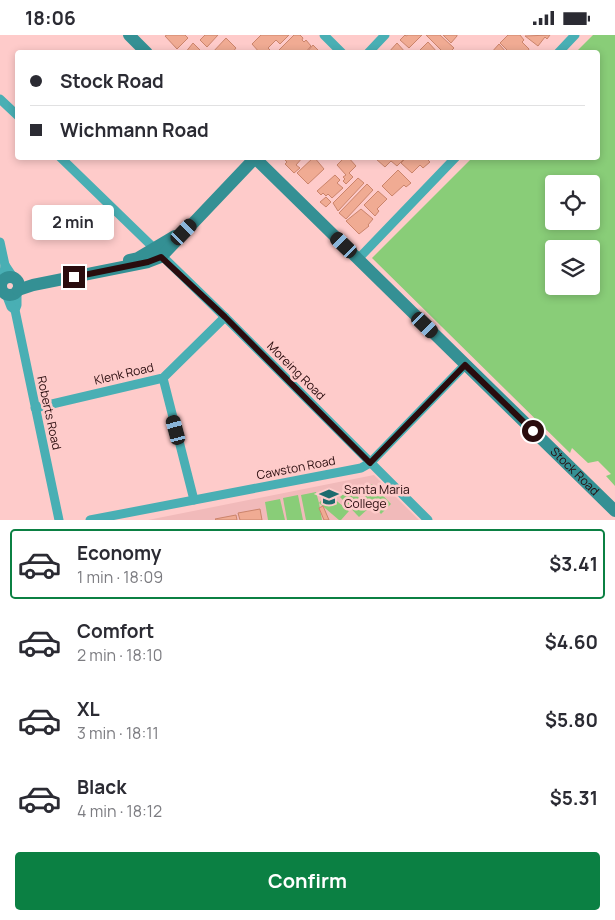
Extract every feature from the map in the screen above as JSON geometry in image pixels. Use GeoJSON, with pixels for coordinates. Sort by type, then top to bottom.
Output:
{"type":"FeatureCollection","features":[{"type":"Feature","properties":{"kind":"street"},"geometry":{"type":"LineString","coordinates":[[129,35],[144,50]]}},
{"type":"Feature","properties":{"kind":"street"},"geometry":{"type":"LineString","coordinates":[[324,35],[339,50]]}},
{"type":"Feature","properties":{"kind":"street"},"geometry":{"type":"LineString","coordinates":[[371,50],[385,35]]}},
{"type":"Feature","properties":{"kind":"street"},"geometry":{"type":"LineString","coordinates":[[561,50],[575,35]]}},
{"type":"Feature","properties":{"kind":"street"},"geometry":{"type":"LineString","coordinates":[[0,99],[15,113]]}},
{"type":"Feature","properties":{"kind":"street","name":"Moreing Road"},"geometry":{"type":"LineString","coordinates":[[63,160],[225,317],[428,520]]}},
{"type":"Feature","properties":{"kind":"street"},"geometry":{"type":"LineString","coordinates":[[0,242],[8,287],[39,278],[157,253],[184,232],[258,160]]}},
{"type":"Feature","properties":{"kind":"street","name":"Stock Road"},"geometry":{"type":"LineString","coordinates":[[260,160],[465,365],[615,511]]}},
{"type":"Feature","properties":{"kind":"street"},"geometry":{"type":"LineString","coordinates":[[358,259],[451,160]]}},
{"type":"Feature","properties":{"kind":"street","name":"Roberts Road"},"geometry":{"type":"LineString","coordinates":[[8,287],[17,305],[15,310],[59,520]]}},
{"type":"Feature","properties":{"kind":"street","name":"Klenk Road"},"geometry":{"type":"LineString","coordinates":[[35,408],[163,378],[225,317]]}},
{"type":"Feature","properties":{"kind":"street","name":"Cawston Road"},"geometry":{"type":"LineString","coordinates":[[90,520],[361,468],[370,463],[465,365]]}},
{"type":"Feature","properties":{"kind":"street"},"geometry":{"type":"LineString","coordinates":[[163,378],[194,500]]}},
{"type":"Feature","properties":{"kind":"shaded area","name":"Santa Maria College"},"geometry":{"type":"Polygon","coordinates":[[[374,475],[419,520],[148,520],[374,475]]]}},
{"type":"Feature","properties":{"kind":"green space"},"geometry":{"type":"Polygon","coordinates":[[[593,35],[615,35],[615,486],[606,476],[611,474],[598,461],[588,463],[572,448],[570,453],[372,258],[470,160],[600,160],[600,50],[578,50],[593,35]]]}},
{"type":"Feature","properties":{"kind":"green space"},"geometry":{"type":"Polygon","coordinates":[[[372,484],[391,504],[381,514],[362,493],[372,484]]]}},
{"type":"Feature","properties":{"kind":"green space"},"geometry":{"type":"Polygon","coordinates":[[[350,488],[369,508],[359,517],[340,497],[350,488]]]}},
{"type":"Feature","properties":{"kind":"green space"},"geometry":{"type":"Polygon","coordinates":[[[316,492],[322,520],[306,520],[301,495],[316,492]]]}},
{"type":"Feature","properties":{"kind":"green space"},"geometry":{"type":"Polygon","coordinates":[[[327,493],[349,511],[339,520],[319,503],[327,493]]]}},
{"type":"Feature","properties":{"kind":"green space"},"geometry":{"type":"Polygon","coordinates":[[[298,495],[303,520],[287,520],[283,498],[298,495]]]}},
{"type":"Feature","properties":{"kind":"green space"},"geometry":{"type":"Polygon","coordinates":[[[280,499],[285,520],[268,520],[265,502],[280,499]]]}},
{"type":"Feature","properties":{"kind":"building"},"geometry":{"type":"Polygon","coordinates":[[[185,35],[188,38],[177,49],[165,36],[185,35]]]}},
{"type":"Feature","properties":{"kind":"building"},"geometry":{"type":"Polygon","coordinates":[[[205,35],[218,35],[207,47],[200,40],[205,35]]]}},
{"type":"Feature","properties":{"kind":"building"},"geometry":{"type":"Polygon","coordinates":[[[261,35],[289,35],[280,44],[276,40],[268,48],[270,50],[257,50],[252,44],[261,35]]]}},
{"type":"Feature","properties":{"kind":"building"},"geometry":{"type":"Polygon","coordinates":[[[294,35],[300,35],[304,42],[306,40],[311,46],[308,50],[279,50],[294,35]]]}},
{"type":"Feature","properties":{"kind":"building"},"geometry":{"type":"Polygon","coordinates":[[[405,35],[422,35],[409,48],[400,40],[405,35]]]}},
{"type":"Feature","properties":{"kind":"building"},"geometry":{"type":"Polygon","coordinates":[[[426,35],[440,35],[454,48],[452,50],[441,50],[426,35]]]}},
{"type":"Feature","properties":{"kind":"building"},"geometry":{"type":"Polygon","coordinates":[[[443,35],[457,35],[457,36],[451,43],[443,35]]]}},
{"type":"Feature","properties":{"kind":"building"},"geometry":{"type":"Polygon","coordinates":[[[508,35],[520,35],[524,40],[522,42],[529,49],[507,50],[500,43],[508,35]]]}},
{"type":"Feature","properties":{"kind":"building"},"geometry":{"type":"Polygon","coordinates":[[[550,35],[547,39],[545,37],[538,46],[525,36],[550,35]]]}},
{"type":"Feature","properties":{"kind":"building"},"geometry":{"type":"Polygon","coordinates":[[[226,38],[236,48],[234,50],[215,50],[226,38]]]}},
{"type":"Feature","properties":{"kind":"building"},"geometry":{"type":"Polygon","coordinates":[[[428,42],[435,50],[420,50],[428,42]]]}},
{"type":"Feature","properties":{"kind":"building"},"geometry":{"type":"Polygon","coordinates":[[[193,43],[200,50],[187,50],[193,43]]]}},
{"type":"Feature","properties":{"kind":"building"},"geometry":{"type":"Polygon","coordinates":[[[397,43],[403,50],[391,50],[397,43]]]}},
{"type":"Feature","properties":{"kind":"building"},"geometry":{"type":"Polygon","coordinates":[[[499,44],[504,50],[494,50],[499,44]]]}},
{"type":"Feature","properties":{"kind":"building"},"geometry":{"type":"Polygon","coordinates":[[[313,45],[318,50],[309,50],[313,45]]]}},
{"type":"Feature","properties":{"kind":"building"},"geometry":{"type":"Polygon","coordinates":[[[285,160],[300,160],[296,165],[300,168],[294,173],[285,164],[287,162],[285,160]]]}},
{"type":"Feature","properties":{"kind":"building"},"geometry":{"type":"Polygon","coordinates":[[[311,160],[316,160],[324,169],[308,184],[297,173],[311,160]]]}},
{"type":"Feature","properties":{"kind":"building"},"geometry":{"type":"Polygon","coordinates":[[[342,160],[351,160],[356,166],[349,173],[353,177],[346,184],[343,181],[345,179],[343,177],[346,175],[337,165],[342,160]]]}},
{"type":"Feature","properties":{"kind":"building"},"geometry":{"type":"Polygon","coordinates":[[[377,160],[403,160],[397,166],[391,161],[385,167],[377,160]]]}},
{"type":"Feature","properties":{"kind":"building"},"geometry":{"type":"Polygon","coordinates":[[[404,160],[428,160],[430,162],[423,168],[420,165],[412,173],[401,163],[404,160]]]}},
{"type":"Feature","properties":{"kind":"building"},"geometry":{"type":"Polygon","coordinates":[[[398,170],[411,183],[406,187],[404,185],[392,196],[382,186],[398,170]]]}},
{"type":"Feature","properties":{"kind":"building"},"geometry":{"type":"Polygon","coordinates":[[[335,175],[340,180],[337,183],[343,188],[332,198],[328,194],[326,196],[323,193],[321,195],[317,191],[335,175]]]}},
{"type":"Feature","properties":{"kind":"building"},"geometry":{"type":"Polygon","coordinates":[[[358,178],[364,183],[338,211],[333,203],[358,178]]]}},
{"type":"Feature","properties":{"kind":"building"},"geometry":{"type":"Polygon","coordinates":[[[367,184],[373,190],[346,219],[339,213],[367,184]]]}},
{"type":"Feature","properties":{"kind":"building"},"geometry":{"type":"Polygon","coordinates":[[[378,191],[387,199],[377,209],[379,211],[375,216],[364,205],[378,191]]]}},
{"type":"Feature","properties":{"kind":"building"},"geometry":{"type":"Polygon","coordinates":[[[326,197],[331,202],[326,207],[320,202],[326,197]]]}},
{"type":"Feature","properties":{"kind":"building"},"geometry":{"type":"Polygon","coordinates":[[[361,209],[373,219],[369,226],[359,234],[346,221],[361,209]]]}},
{"type":"Feature","properties":{"kind":"building"},"geometry":{"type":"Polygon","coordinates":[[[323,506],[329,520],[324,520],[319,508],[323,506]]]}},
{"type":"Feature","properties":{"kind":"building"},"geometry":{"type":"Polygon","coordinates":[[[260,509],[262,520],[240,520],[238,513],[260,509]]]}},
{"type":"Feature","properties":{"kind":"building"},"geometry":{"type":"Polygon","coordinates":[[[236,515],[237,520],[215,519],[236,515]]]}},
{"type":"Feature","properties":{"kind":"place","name":"Santa Maria College"},"geometry":{"type":"Point","coordinates":[329,497]}},
{"type":"Feature","properties":{"kind":"route"},"geometry":{"type":"LineString","coordinates":[[74,277],[148,262],[161,257],[225,317],[370,463],[465,365],[533,431]]}}]}
